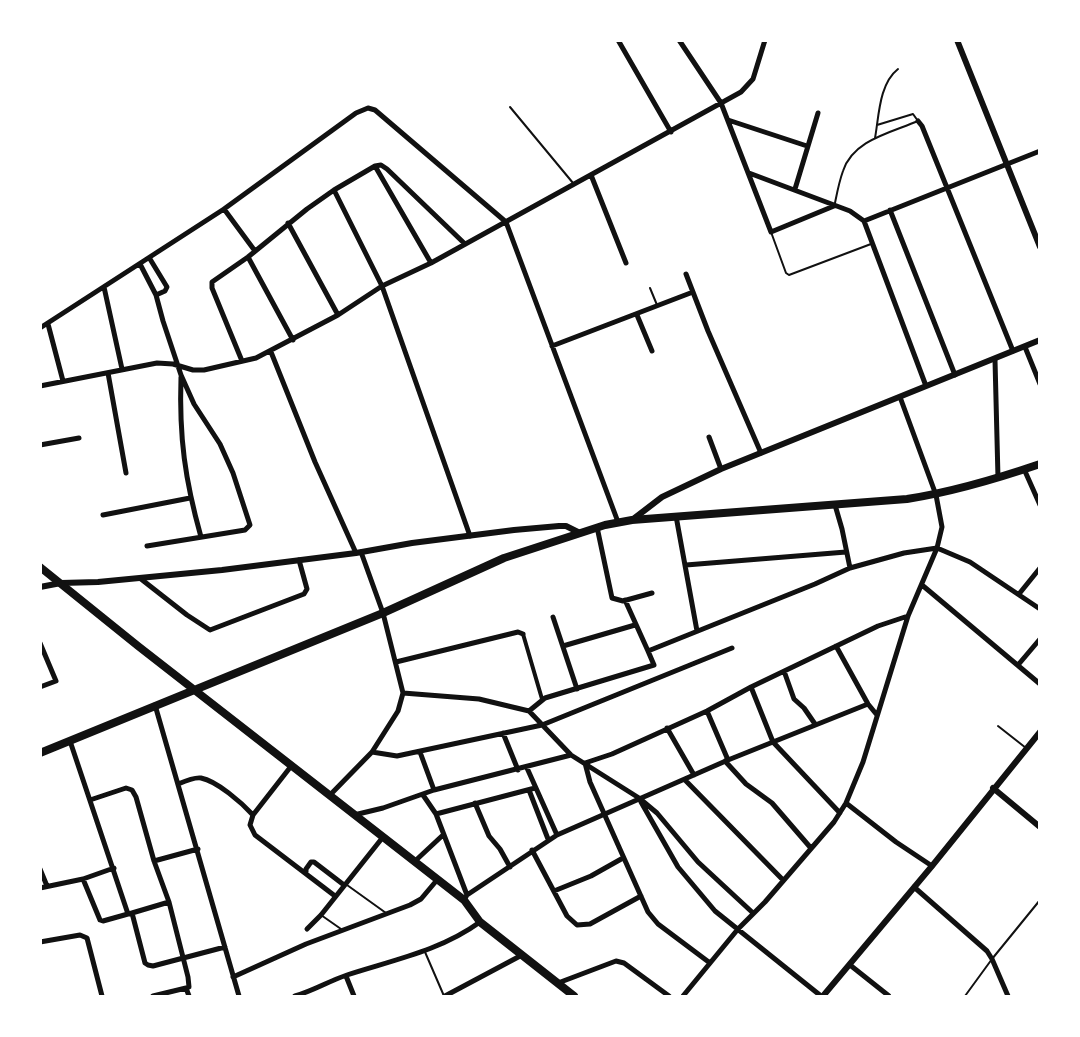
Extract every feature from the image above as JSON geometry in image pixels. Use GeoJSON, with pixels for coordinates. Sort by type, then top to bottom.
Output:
{"type":"FeatureCollection","features":[{"type":"Feature","properties":{"kind":"main road"},"geometry":{"type":"LineString","coordinates":[[40,753],[383,613],[504,558],[597,528],[632,520],[936,495],[1040,464]]}},
{"type":"Feature","properties":{"kind":"main road"},"geometry":{"type":"LineString","coordinates":[[40,567],[414,862],[466,898],[480,922],[574,996]]}},
{"type":"Feature","properties":{"kind":"street"},"geometry":{"type":"LineString","coordinates":[[618,40],[671,132]]}},
{"type":"Feature","properties":{"kind":"street"},"geometry":{"type":"LineString","coordinates":[[40,386],[157,363],[204,370],[256,358],[271,352],[338,315],[382,286],[431,263],[671,132],[748,86],[759,66],[765,40]]}},
{"type":"Feature","properties":{"kind":"street"},"geometry":{"type":"LineString","coordinates":[[957,40],[1040,247]]}},
{"type":"Feature","properties":{"kind":"street"},"geometry":{"type":"LineString","coordinates":[[682,42],[721,103],[771,232],[834,206]]}},
{"type":"Feature","properties":{"kind":"street"},"geometry":{"type":"LineString","coordinates":[[40,328],[150,259],[368,108],[381,113],[506,222],[618,522]]}},
{"type":"Feature","properties":{"kind":"street"},"geometry":{"type":"LineString","coordinates":[[795,189],[818,113]]}},
{"type":"Feature","properties":{"kind":"street"},"geometry":{"type":"LineString","coordinates":[[728,120],[807,146]]}},
{"type":"Feature","properties":{"kind":"street"},"geometry":{"type":"LineString","coordinates":[[918,122],[922,126],[948,186],[1013,351]]}},
{"type":"Feature","properties":{"kind":"street"},"geometry":{"type":"LineString","coordinates":[[864,221],[1040,151]]}},
{"type":"Feature","properties":{"kind":"street"},"geometry":{"type":"LineString","coordinates":[[242,361],[213,293],[212,282],[334,190],[378,166],[387,169],[465,244]]}},
{"type":"Feature","properties":{"kind":"street"},"geometry":{"type":"LineString","coordinates":[[378,166],[431,263]]}},
{"type":"Feature","properties":{"kind":"street"},"geometry":{"type":"LineString","coordinates":[[749,173],[850,211],[864,221],[926,386]]}},
{"type":"Feature","properties":{"kind":"street"},"geometry":{"type":"LineString","coordinates":[[591,175],[627,263]]}},
{"type":"Feature","properties":{"kind":"street"},"geometry":{"type":"LineString","coordinates":[[334,190],[382,286],[470,536]]}},
{"type":"Feature","properties":{"kind":"street"},"geometry":{"type":"LineString","coordinates":[[224,208],[255,251]]}},
{"type":"Feature","properties":{"kind":"street"},"geometry":{"type":"LineString","coordinates":[[890,210],[955,375]]}},
{"type":"Feature","properties":{"kind":"street"},"geometry":{"type":"LineString","coordinates":[[288,223],[338,315]]}},
{"type":"Feature","properties":{"kind":"street"},"geometry":{"type":"LineString","coordinates":[[248,257],[293,340]]}},
{"type":"Feature","properties":{"kind":"street"},"geometry":{"type":"LineString","coordinates":[[150,259],[167,287],[165,291],[156,295]]}},
{"type":"Feature","properties":{"kind":"street"},"geometry":{"type":"LineString","coordinates":[[140,264],[156,295],[163,321],[194,404],[217,439],[233,473],[250,525],[245,530],[147,546]]}},
{"type":"Feature","properties":{"kind":"street"},"geometry":{"type":"LineString","coordinates":[[686,274],[761,453]]}},
{"type":"Feature","properties":{"kind":"street"},"geometry":{"type":"LineString","coordinates":[[104,288],[122,369]]}},
{"type":"Feature","properties":{"kind":"street"},"geometry":{"type":"LineString","coordinates":[[552,346],[693,292]]}},
{"type":"Feature","properties":{"kind":"street"},"geometry":{"type":"LineString","coordinates":[[637,315],[652,351]]}},
{"type":"Feature","properties":{"kind":"street"},"geometry":{"type":"LineString","coordinates":[[48,324],[63,381]]}},
{"type":"Feature","properties":{"kind":"street"},"geometry":{"type":"LineString","coordinates":[[632,520],[662,497],[721,469],[1040,340]]}},
{"type":"Feature","properties":{"kind":"street"},"geometry":{"type":"LineString","coordinates":[[1025,347],[1040,384]]}},
{"type":"Feature","properties":{"kind":"street"},"geometry":{"type":"LineString","coordinates":[[271,352],[315,462],[359,553],[383,613],[403,693],[398,711],[372,752],[330,795]]}},
{"type":"Feature","properties":{"kind":"street"},"geometry":{"type":"LineString","coordinates":[[995,360],[998,478]]}},
{"type":"Feature","properties":{"kind":"street"},"geometry":{"type":"LineString","coordinates":[[108,373],[126,473]]}},
{"type":"Feature","properties":{"kind":"street"},"geometry":{"type":"LineString","coordinates":[[182,375],[180,416],[190,498],[201,537]]}},
{"type":"Feature","properties":{"kind":"street"},"geometry":{"type":"LineString","coordinates":[[683,996],[738,929],[840,813],[863,762],[909,616],[937,548],[942,527],[936,495],[900,397]]}},
{"type":"Feature","properties":{"kind":"street"},"geometry":{"type":"LineString","coordinates":[[709,437],[721,469]]}},
{"type":"Feature","properties":{"kind":"street"},"geometry":{"type":"LineString","coordinates":[[40,446],[79,438]]}},
{"type":"Feature","properties":{"kind":"street"},"geometry":{"type":"LineString","coordinates":[[1024,469],[1040,505]]}},
{"type":"Feature","properties":{"kind":"street"},"geometry":{"type":"LineString","coordinates":[[103,515],[190,498]]}},
{"type":"Feature","properties":{"kind":"street"},"geometry":{"type":"LineString","coordinates":[[835,505],[850,568]]}},
{"type":"Feature","properties":{"kind":"street"},"geometry":{"type":"LineString","coordinates":[[676,516],[697,631]]}},
{"type":"Feature","properties":{"kind":"street"},"geometry":{"type":"LineString","coordinates":[[40,587],[61,583],[141,579],[559,526],[566,526],[580,533]]}},
{"type":"Feature","properties":{"kind":"street"},"geometry":{"type":"LineString","coordinates":[[597,528],[610,593],[615,600],[625,600],[652,593]]}},
{"type":"Feature","properties":{"kind":"street"},"geometry":{"type":"LineString","coordinates":[[648,651],[815,585],[850,568],[904,553],[937,548],[970,562],[1040,609]]}},
{"type":"Feature","properties":{"kind":"street"},"geometry":{"type":"LineString","coordinates":[[686,565],[846,552]]}},
{"type":"Feature","properties":{"kind":"street"},"geometry":{"type":"LineString","coordinates":[[141,579],[206,629],[212,630],[304,594],[307,589],[299,560]]}},
{"type":"Feature","properties":{"kind":"street"},"geometry":{"type":"LineString","coordinates":[[1019,594],[1040,568]]}},
{"type":"Feature","properties":{"kind":"street"},"geometry":{"type":"LineString","coordinates":[[922,585],[1040,684]]}},
{"type":"Feature","properties":{"kind":"street"},"geometry":{"type":"LineString","coordinates":[[625,600],[658,679]]}},
{"type":"Feature","properties":{"kind":"street"},"geometry":{"type":"LineString","coordinates":[[585,763],[612,754],[707,711],[751,687],[878,626],[909,616]]}},
{"type":"Feature","properties":{"kind":"street"},"geometry":{"type":"LineString","coordinates":[[553,617],[577,689]]}},
{"type":"Feature","properties":{"kind":"street"},"geometry":{"type":"LineString","coordinates":[[563,646],[635,625]]}},
{"type":"Feature","properties":{"kind":"street"},"geometry":{"type":"LineString","coordinates":[[396,662],[518,632],[524,634],[542,699]]}},
{"type":"Feature","properties":{"kind":"street"},"geometry":{"type":"LineString","coordinates":[[1018,665],[1040,639]]}},
{"type":"Feature","properties":{"kind":"street"},"geometry":{"type":"LineString","coordinates":[[40,643],[56,681],[40,687]]}},
{"type":"Feature","properties":{"kind":"street"},"geometry":{"type":"LineString","coordinates":[[836,646],[868,704],[877,715]]}},
{"type":"Feature","properties":{"kind":"street"},"geometry":{"type":"LineString","coordinates":[[372,752],[397,756],[542,725],[732,648]]}},
{"type":"Feature","properties":{"kind":"street"},"geometry":{"type":"LineString","coordinates":[[529,711],[542,699],[654,665]]}},
{"type":"Feature","properties":{"kind":"street"},"geometry":{"type":"LineString","coordinates":[[784,671],[794,699],[804,708],[815,724]]}},
{"type":"Feature","properties":{"kind":"street"},"geometry":{"type":"LineString","coordinates":[[751,687],[773,742],[840,813]]}},
{"type":"Feature","properties":{"kind":"street"},"geometry":{"type":"LineString","coordinates":[[403,693],[479,699],[529,711],[571,755],[639,798],[657,813],[698,862],[753,913]]}},
{"type":"Feature","properties":{"kind":"street"},"geometry":{"type":"LineString","coordinates":[[423,795],[436,814],[466,898],[548,839],[726,760],[868,704]]}},
{"type":"Feature","properties":{"kind":"street"},"geometry":{"type":"LineString","coordinates":[[155,705],[239,996]]}},
{"type":"Feature","properties":{"kind":"street"},"geometry":{"type":"LineString","coordinates":[[707,711],[726,760],[750,787],[772,803],[810,847]]}},
{"type":"Feature","properties":{"kind":"street"},"geometry":{"type":"LineString","coordinates":[[667,728],[694,775]]}},
{"type":"Feature","properties":{"kind":"street"},"geometry":{"type":"LineString","coordinates":[[639,798],[678,867],[715,911],[822,996],[932,866],[1040,732]]}},
{"type":"Feature","properties":{"kind":"street"},"geometry":{"type":"LineString","coordinates":[[503,733],[518,770]]}},
{"type":"Feature","properties":{"kind":"street"},"geometry":{"type":"LineString","coordinates":[[70,741],[145,963],[148,965],[225,947]]}},
{"type":"Feature","properties":{"kind":"street"},"geometry":{"type":"LineString","coordinates":[[420,752],[434,790]]}},
{"type":"Feature","properties":{"kind":"street"},"geometry":{"type":"LineString","coordinates":[[354,815],[434,790],[571,755]]}},
{"type":"Feature","properties":{"kind":"street"},"geometry":{"type":"LineString","coordinates":[[585,763],[590,782],[648,912],[658,924],[710,963]]}},
{"type":"Feature","properties":{"kind":"street"},"geometry":{"type":"LineString","coordinates":[[292,765],[253,815],[250,825],[255,835],[335,896]]}},
{"type":"Feature","properties":{"kind":"street"},"geometry":{"type":"LineString","coordinates":[[527,768],[548,839]]}},
{"type":"Feature","properties":{"kind":"street"},"geometry":{"type":"LineString","coordinates":[[178,784],[196,778],[208,780],[231,795],[253,815]]}},
{"type":"Feature","properties":{"kind":"street"},"geometry":{"type":"LineString","coordinates":[[685,780],[783,880]]}},
{"type":"Feature","properties":{"kind":"street"},"geometry":{"type":"LineString","coordinates":[[90,800],[126,788],[132,790],[136,796],[154,861],[169,902],[189,987],[153,996]]}},
{"type":"Feature","properties":{"kind":"street"},"geometry":{"type":"LineString","coordinates":[[993,788],[1040,827]]}},
{"type":"Feature","properties":{"kind":"street"},"geometry":{"type":"LineString","coordinates":[[436,814],[532,789]]}},
{"type":"Feature","properties":{"kind":"street"},"geometry":{"type":"LineString","coordinates":[[532,789],[557,835]]}},
{"type":"Feature","properties":{"kind":"street"},"geometry":{"type":"LineString","coordinates":[[475,803],[489,836],[500,849],[510,867]]}},
{"type":"Feature","properties":{"kind":"street"},"geometry":{"type":"LineString","coordinates":[[846,803],[896,842],[932,866]]}},
{"type":"Feature","properties":{"kind":"street"},"geometry":{"type":"LineString","coordinates":[[414,862],[443,835]]}},
{"type":"Feature","properties":{"kind":"street"},"geometry":{"type":"LineString","coordinates":[[307,929],[321,915],[383,837]]}},
{"type":"Feature","properties":{"kind":"street"},"geometry":{"type":"LineString","coordinates":[[154,861],[198,849]]}},
{"type":"Feature","properties":{"kind":"street"},"geometry":{"type":"LineString","coordinates":[[532,850],[567,916],[580,926],[590,924],[641,896]]}},
{"type":"Feature","properties":{"kind":"street"},"geometry":{"type":"LineString","coordinates":[[554,891],[591,876],[623,858]]}},
{"type":"Feature","properties":{"kind":"street"},"geometry":{"type":"LineString","coordinates":[[306,872],[311,862],[314,862],[344,884]]}},
{"type":"Feature","properties":{"kind":"street"},"geometry":{"type":"LineString","coordinates":[[40,869],[44,887],[83,879],[114,868]]}},
{"type":"Feature","properties":{"kind":"street"},"geometry":{"type":"LineString","coordinates":[[83,879],[100,920],[103,921],[169,902]]}},
{"type":"Feature","properties":{"kind":"street"},"geometry":{"type":"LineString","coordinates":[[233,977],[306,944],[388,914],[421,899],[438,880]]}},
{"type":"Feature","properties":{"kind":"street"},"geometry":{"type":"LineString","coordinates":[[914,887],[987,951],[1008,996]]}},
{"type":"Feature","properties":{"kind":"street"},"geometry":{"type":"LineString","coordinates":[[295,996],[346,976],[424,951],[464,934],[480,922]]}},
{"type":"Feature","properties":{"kind":"street"},"geometry":{"type":"LineString","coordinates":[[40,942],[84,935],[88,940],[102,996]]}},
{"type":"Feature","properties":{"kind":"street"},"geometry":{"type":"LineString","coordinates":[[444,996],[522,955]]}},
{"type":"Feature","properties":{"kind":"street"},"geometry":{"type":"LineString","coordinates":[[558,983],[616,961],[624,963],[669,996]]}},
{"type":"Feature","properties":{"kind":"street"},"geometry":{"type":"LineString","coordinates":[[850,965],[889,996]]}},
{"type":"Feature","properties":{"kind":"street"},"geometry":{"type":"LineString","coordinates":[[346,976],[354,996]]}},
{"type":"Feature","properties":{"kind":"street"},"geometry":{"type":"LineString","coordinates":[[186,988],[189,996]]}},
{"type":"Feature","properties":{"kind":"lane"},"geometry":{"type":"LineString","coordinates":[[874,139],[884,90],[898,69]]}},
{"type":"Feature","properties":{"kind":"lane"},"geometry":{"type":"LineString","coordinates":[[510,107],[574,185]]}},
{"type":"Feature","properties":{"kind":"lane"},"geometry":{"type":"LineString","coordinates":[[834,206],[843,170],[862,145],[918,122],[913,114],[877,125]]}},
{"type":"Feature","properties":{"kind":"lane"},"geometry":{"type":"LineString","coordinates":[[771,232],[786,273],[789,275],[872,243]]}},
{"type":"Feature","properties":{"kind":"lane"},"geometry":{"type":"LineString","coordinates":[[650,288],[658,307]]}},
{"type":"Feature","properties":{"kind":"lane"},"geometry":{"type":"LineString","coordinates":[[998,726],[1026,748]]}},
{"type":"Feature","properties":{"kind":"lane"},"geometry":{"type":"LineString","coordinates":[[344,884],[388,914]]}},
{"type":"Feature","properties":{"kind":"lane"},"geometry":{"type":"LineString","coordinates":[[965,996],[1040,900]]}},
{"type":"Feature","properties":{"kind":"lane"},"geometry":{"type":"LineString","coordinates":[[321,915],[344,931]]}},
{"type":"Feature","properties":{"kind":"lane"},"geometry":{"type":"LineString","coordinates":[[424,951],[444,996]]}}]}
